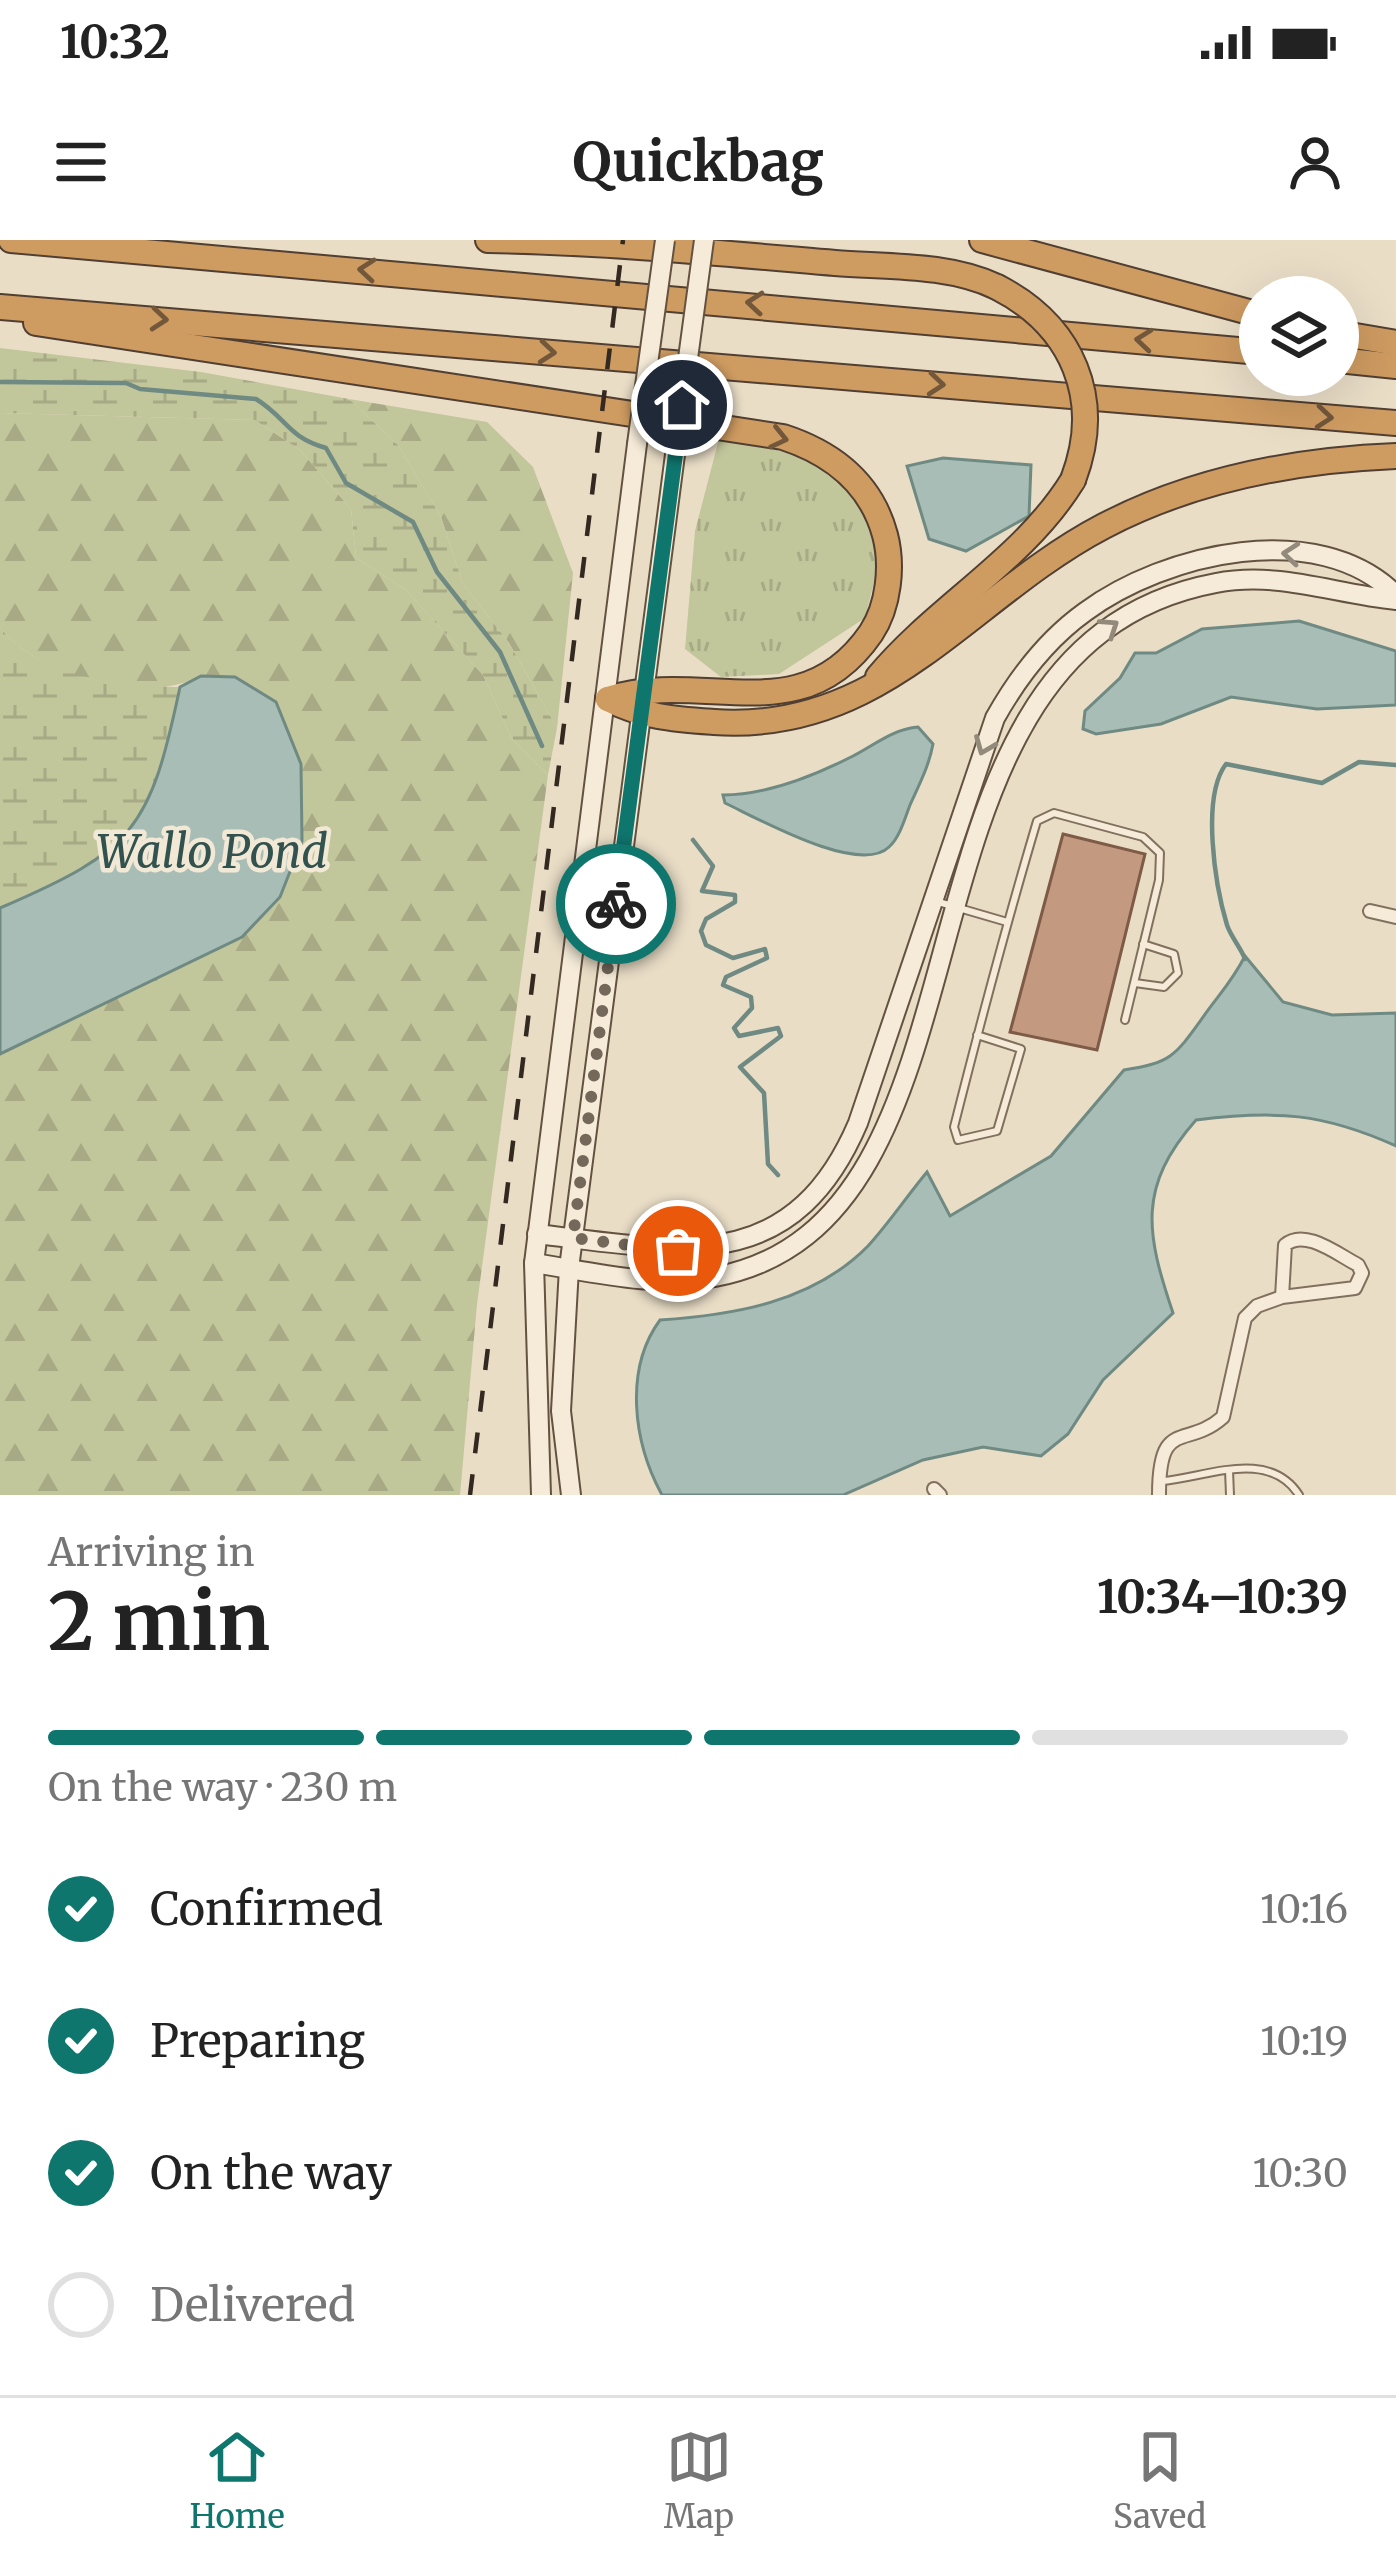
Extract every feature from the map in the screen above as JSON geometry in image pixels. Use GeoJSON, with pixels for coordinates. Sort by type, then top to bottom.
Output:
{"type":"FeatureCollection","features":[{"type":"Feature","properties":{"kind":"highway"},"geometry":{"type":"LineString","coordinates":[[11,240],[1239,350]]}},
{"type":"Feature","properties":{"kind":"highway"},"geometry":{"type":"LineString","coordinates":[[156,252],[222,240]]}},
{"type":"Feature","properties":{"kind":"highway"},"geometry":{"type":"LineString","coordinates":[[488,240],[597,242],[916,269],[979,278],[1042,315],[1074,360],[1087,422],[1073,480],[1052,513],[969,592],[908,640],[873,684]]}},
{"type":"Feature","properties":{"kind":"highway"},"geometry":{"type":"LineString","coordinates":[[982,240],[1239,309]]}},
{"type":"Feature","properties":{"kind":"highway"},"geometry":{"type":"LineString","coordinates":[[0,311],[1396,423]]}},
{"type":"Feature","properties":{"kind":"highway"},"geometry":{"type":"LineString","coordinates":[[0,311],[783,437],[811,446],[854,478],[880,518],[889,571],[876,625],[858,652],[828,676],[781,693],[646,686],[608,699]]}},
{"type":"Feature","properties":{"kind":"highway"},"geometry":{"type":"LineString","coordinates":[[1359,337],[1396,343]]}},
{"type":"Feature","properties":{"kind":"highway"},"geometry":{"type":"LineString","coordinates":[[1359,362],[1396,366]]}},
{"type":"Feature","properties":{"kind":"highway"},"geometry":{"type":"LineString","coordinates":[[608,699],[642,716],[761,725],[820,712],[923,660],[1064,549],[1136,509],[1248,473],[1343,458],[1396,456]]}},
{"type":"Feature","properties":{"kind":"street"},"geometry":{"type":"LineString","coordinates":[[541,1495],[533,1263],[665,240]]}},
{"type":"Feature","properties":{"kind":"street"},"geometry":{"type":"LineString","coordinates":[[571,1495],[561,1411],[569,1268],[704,240]]}},
{"type":"Feature","properties":{"kind":"street"},"geometry":{"type":"LineString","coordinates":[[537,1234],[648,1250],[708,1248],[764,1230],[826,1181],[858,1123],[982,748],[1012,688],[1056,636],[1110,595],[1206,558],[1271,553],[1301,554],[1371,571],[1396,598]]}},
{"type":"Feature","properties":{"kind":"street"},"geometry":{"type":"LineString","coordinates":[[533,1263],[644,1279],[712,1278],[774,1257],[828,1218],[871,1161],[1009,748],[1047,683],[1096,636],[1157,601],[1220,582],[1309,581],[1396,598]]}},
{"type":"Feature","properties":{"kind":"street"},"geometry":{"type":"LineString","coordinates":[[1370,911],[1396,917]]}},
{"type":"Feature","properties":{"kind":"street"},"geometry":{"type":"LineString","coordinates":[[1159,1488],[1159,1464],[1178,1437],[1223,1417],[1245,1318],[1257,1306],[1282,1297],[1355,1288],[1362,1273],[1358,1265],[1302,1237],[1291,1239],[1285,1245],[1282,1297]]}},
{"type":"Feature","properties":{"kind":"lane"},"geometry":{"type":"LineString","coordinates":[[977,1035],[1021,1048],[997,1131],[958,1139],[953,1127],[977,1035],[1007,922],[1037,821],[1054,813],[1143,836],[1160,853],[1125,1020]]}},
{"type":"Feature","properties":{"kind":"lane"},"geometry":{"type":"LineString","coordinates":[[931,900],[1007,922]]}},
{"type":"Feature","properties":{"kind":"lane"},"geometry":{"type":"LineString","coordinates":[[1135,982],[1164,987],[1178,974],[1174,954],[1143,944]]}},
{"type":"Feature","properties":{"kind":"lane"},"geometry":{"type":"LineString","coordinates":[[1159,1488],[1229,1470],[1258,1468],[1285,1478],[1298,1495]]}},
{"type":"Feature","properties":{"kind":"lane"},"geometry":{"type":"LineString","coordinates":[[1229,1470],[1230,1495]]}},
{"type":"Feature","properties":{"kind":"green space"},"geometry":{"type":"Polygon","coordinates":[[[0,348],[201,372],[349,399],[398,445],[441,517],[463,584],[509,643],[557,728],[548,775],[512,739],[483,675],[405,589],[356,558],[351,509],[300,450],[255,420],[0,413],[0,348]]]}},
{"type":"Feature","properties":{"kind":"green space"},"geometry":{"type":"Polygon","coordinates":[[[349,399],[487,422],[533,467],[573,573],[557,728],[509,643],[463,584],[441,517],[398,445],[349,399]]]}},
{"type":"Feature","properties":{"kind":"green space"},"geometry":{"type":"Polygon","coordinates":[[[0,413],[255,420],[300,450],[351,509],[356,558],[405,589],[483,675],[512,739],[548,775],[477,1304],[460,1495],[0,1495],[0,1054],[87,1008],[201,676],[152,688],[94,681],[40,660],[0,628],[0,413]]]}},
{"type":"Feature","properties":{"kind":"green space"},"geometry":{"type":"Polygon","coordinates":[[[719,439],[787,447],[857,494],[879,562],[865,618],[779,674],[721,677],[685,649],[695,531],[719,439]]]}},
{"type":"Feature","properties":{"kind":"green space"},"geometry":{"type":"Polygon","coordinates":[[[0,628],[37,658],[83,676],[180,687],[158,773],[129,829],[81,869],[0,908],[0,628]]]}},
{"type":"Feature","properties":{"kind":"water"},"geometry":{"type":"Polygon","coordinates":[[[943,458],[1031,465],[1029,516],[966,551],[929,539],[907,466],[943,458]]]}},
{"type":"Feature","properties":{"kind":"water"},"geometry":{"type":"Polygon","coordinates":[[[1299,621],[1396,651],[1396,705],[1317,709],[1231,697],[1161,724],[1096,734],[1083,729],[1085,711],[1120,678],[1135,653],[1156,653],[1202,629],[1299,621]]]}},
{"type":"Feature","properties":{"kind":"water","name":"Wallo Pond"},"geometry":{"type":"Polygon","coordinates":[[[201,676],[235,677],[276,702],[301,764],[302,841],[280,897],[242,937],[0,1054],[0,908],[81,869],[129,829],[158,773],[180,687],[201,676]]]}},
{"type":"Feature","properties":{"kind":"water"},"geometry":{"type":"Polygon","coordinates":[[[918,727],[933,744],[929,760],[896,838],[875,854],[832,850],[808,842],[725,803],[723,795],[755,792],[804,778],[891,735],[918,727]]]}},
{"type":"Feature","properties":{"kind":"water"},"geometry":{"type":"Polygon","coordinates":[[[1245,956],[1283,1002],[1332,1015],[1396,1013],[1396,1146],[1299,1117],[1196,1120],[1164,1167],[1152,1212],[1157,1259],[1173,1313],[1103,1380],[1068,1434],[1041,1456],[983,1447],[923,1460],[843,1495],[662,1495],[644,1452],[637,1406],[641,1361],[660,1320],[744,1309],[823,1280],[868,1246],[927,1172],[950,1216],[1051,1156],[1124,1070],[1162,1061],[1177,1050],[1245,956]]]}},
{"type":"Feature","properties":{"kind":"building"},"geometry":{"type":"Polygon","coordinates":[[[1063,834],[1145,854],[1097,1050],[1010,1032],[1063,834]]]}},
{"type":"Feature","properties":{"kind":"waterway"},"geometry":{"type":"LineString","coordinates":[[0,382],[126,383],[140,389],[256,399],[295,433],[326,448],[346,483],[413,522],[437,572],[500,652],[542,746]]}},
{"type":"Feature","properties":{"kind":"waterway"},"geometry":{"type":"LineString","coordinates":[[1245,959],[1227,925],[1215,865],[1214,797],[1226,764],[1322,783],[1359,762],[1396,765]]}},
{"type":"Feature","properties":{"kind":"waterway"},"geometry":{"type":"LineString","coordinates":[[693,840],[713,866],[702,891],[735,895],[735,902],[706,919],[701,931],[706,945],[733,958],[765,949],[767,958],[726,977],[723,985],[751,997],[752,1008],[734,1028],[739,1036],[778,1028],[781,1036],[740,1067],[764,1093],[768,1164],[778,1175]]}},
{"type":"Feature","properties":{"kind":"railway"},"geometry":{"type":"LineString","coordinates":[[470,1495],[623,240]]}},
{"type":"Feature","properties":{"kind":"way so far"},"geometry":{"type":"LineString","coordinates":[[616,904],[573,1238],[678,1251]]}},
{"type":"Feature","properties":{"kind":"route"},"geometry":{"type":"LineString","coordinates":[[616,904],[682,405]]}}]}
